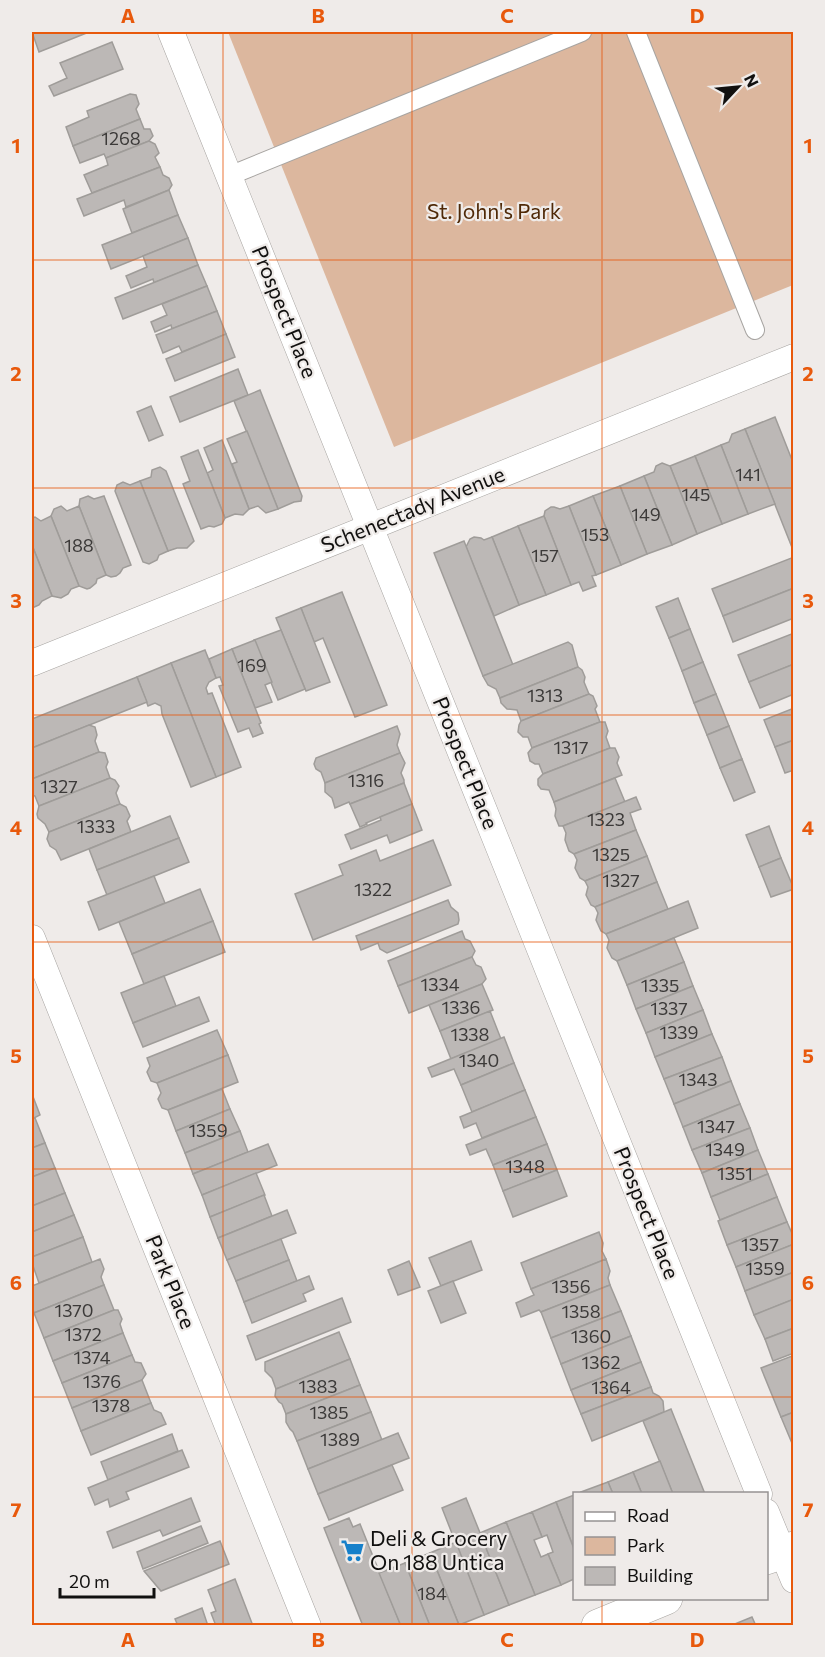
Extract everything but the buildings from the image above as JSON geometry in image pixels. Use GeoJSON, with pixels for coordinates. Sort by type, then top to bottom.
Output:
{"type":"FeatureCollection","features":[{"type":"Feature","properties":{"kind":"main road"},"geometry":{"type":"LineString","coordinates":[[598,1626],[663,1600]]}},
{"type":"Feature","properties":{"kind":"street","name":"Prospect Place"},"geometry":{"type":"LineString","coordinates":[[171,32],[758,1492]]}},
{"type":"Feature","properties":{"kind":"street"},"geometry":{"type":"LineString","coordinates":[[229,176],[582,32]]}},
{"type":"Feature","properties":{"kind":"street"},"geometry":{"type":"LineString","coordinates":[[636,32],[755,330]]}},
{"type":"Feature","properties":{"kind":"street","name":"Schenectady Avenue"},"geometry":{"type":"LineString","coordinates":[[32,663],[794,357]]}},
{"type":"Feature","properties":{"kind":"street","name":"Park Place"},"geometry":{"type":"LineString","coordinates":[[32,938],[308,1626]]}},
{"type":"Feature","properties":{"kind":"street"},"geometry":{"type":"LineString","coordinates":[[768,1517],[784,1559]]}},
{"type":"Feature","properties":{"kind":"green space","name":"St. John's Park"},"geometry":{"type":"Polygon","coordinates":[[[228,32],[793,32],[793,285],[394,447],[228,32]]]}},
{"type":"Feature","properties":{"kind":"place","name":"Deli & Grocery On 188 Untica"},"geometry":{"type":"Point","coordinates":[352,1551]}}]}
